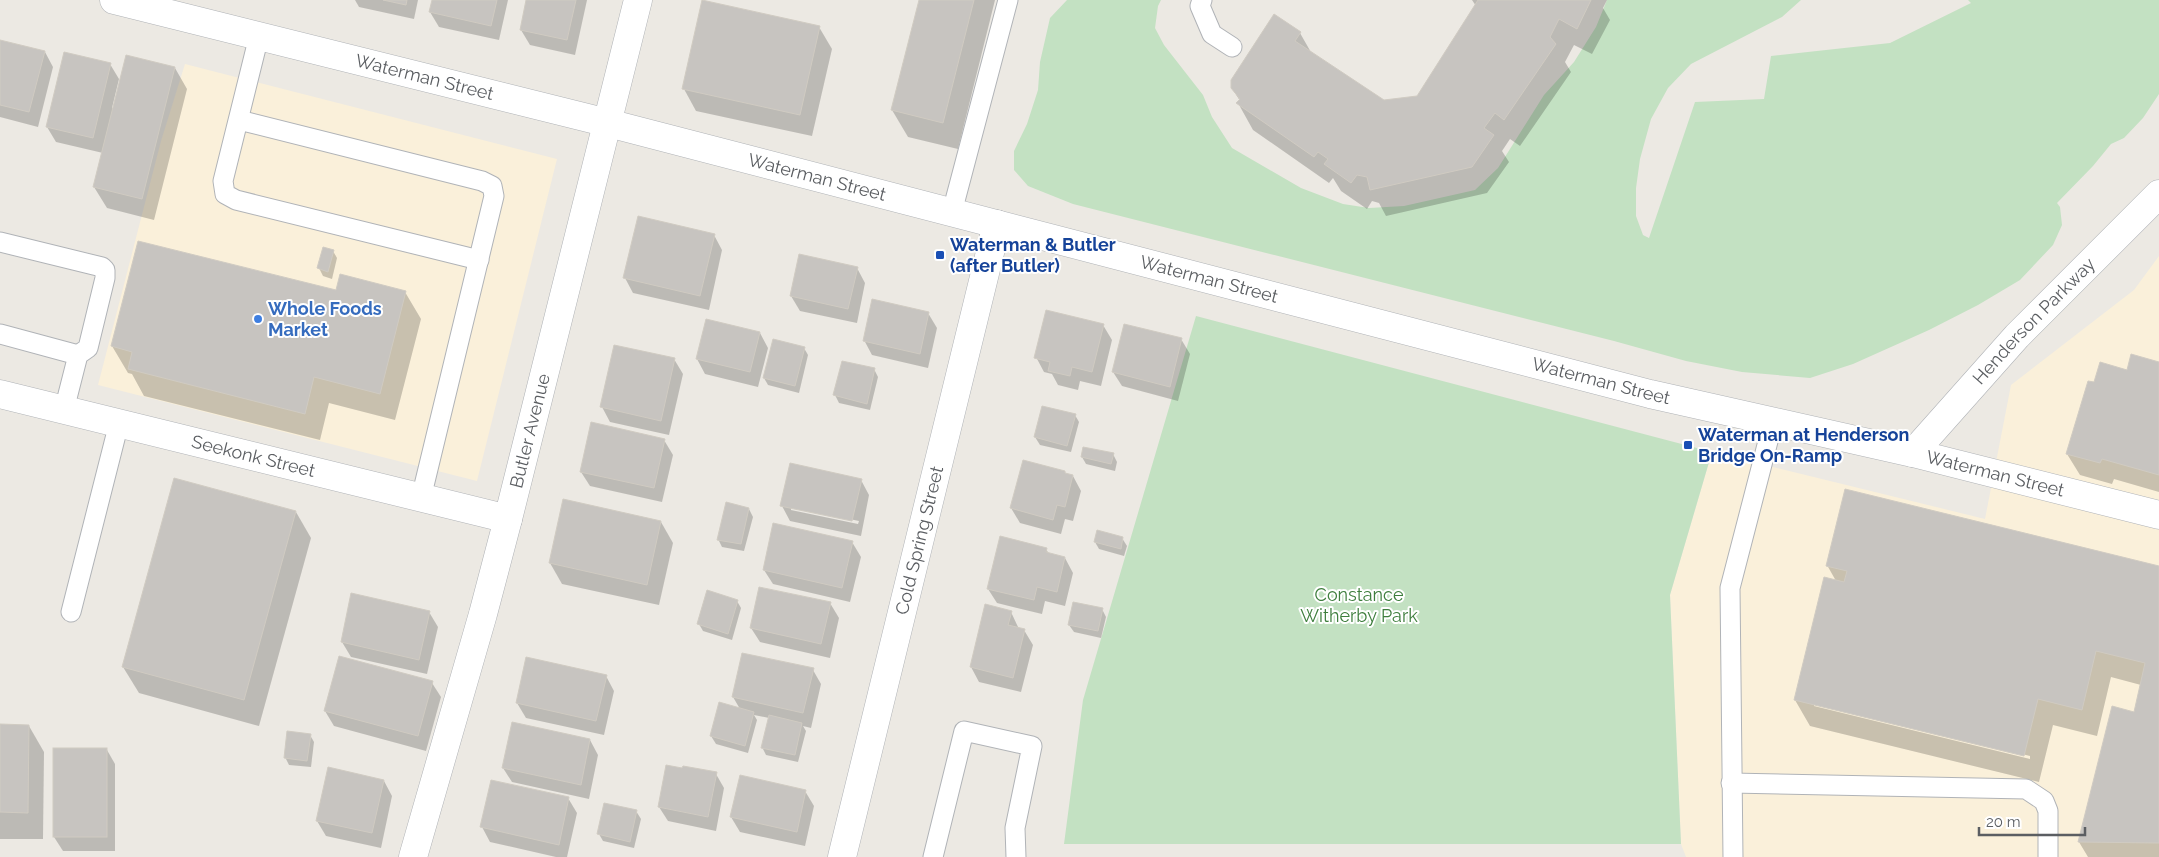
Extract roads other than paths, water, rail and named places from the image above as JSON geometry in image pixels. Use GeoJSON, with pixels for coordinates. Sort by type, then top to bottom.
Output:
{"type":"FeatureCollection","features":[{"type":"Feature","properties":{"kind":"street","name":"Waterman Street"},"geometry":{"type":"LineString","coordinates":[[114,0],[608,123],[1650,394],[1913,453],[2159,515]]}},
{"type":"Feature","properties":{"kind":"street","name":"Butler Avenue"},"geometry":{"type":"LineString","coordinates":[[413,857],[508,519],[638,0]]}},
{"type":"Feature","properties":{"kind":"street","name":"Henderson Parkway"},"geometry":{"type":"LineString","coordinates":[[1913,453],[2017,336],[2159,194]]}},
{"type":"Feature","properties":{"kind":"street","name":"Cold Spring Street"},"geometry":{"type":"LineString","coordinates":[[842,857],[997,224]]}},
{"type":"Feature","properties":{"kind":"street","name":"Seekonk Street"},"geometry":{"type":"LineString","coordinates":[[0,394],[508,519]]}},
{"type":"Feature","properties":{"kind":"lane"},"geometry":{"type":"LineString","coordinates":[[952,212],[1008,0]]}},
{"type":"Feature","properties":{"kind":"lane"},"geometry":{"type":"LineString","coordinates":[[1202,0],[1200,6],[1212,34],[1232,48]]}},
{"type":"Feature","properties":{"kind":"lane"},"geometry":{"type":"LineString","coordinates":[[259,36],[223,181],[225,194],[236,200],[479,260]]}},
{"type":"Feature","properties":{"kind":"lane"},"geometry":{"type":"LineString","coordinates":[[238,120],[482,181],[492,186],[494,196],[421,498]]}},
{"type":"Feature","properties":{"kind":"lane"},"geometry":{"type":"LineString","coordinates":[[0,242],[102,267],[105,270],[105,278],[88,348],[78,355],[64,410]]}},
{"type":"Feature","properties":{"kind":"lane"},"geometry":{"type":"LineString","coordinates":[[0,334],[78,355]]}},
{"type":"Feature","properties":{"kind":"lane"},"geometry":{"type":"LineString","coordinates":[[1733,857],[1730,588],[1773,422]]}},
{"type":"Feature","properties":{"kind":"lane"},"geometry":{"type":"LineString","coordinates":[[72,612],[119,423]]}},
{"type":"Feature","properties":{"kind":"lane"},"geometry":{"type":"LineString","coordinates":[[933,857],[964,731],[1032,746],[1016,828],[1016,857]]}},
{"type":"Feature","properties":{"kind":"lane"},"geometry":{"type":"LineString","coordinates":[[1731,782],[2026,789],[2035,793],[2044,801],[2048,811],[2048,857]]}},
{"type":"Feature","properties":{"kind":"place","name":"Waterman & Butler (after Butler)"},"geometry":{"type":"Point","coordinates":[940,255]}},
{"type":"Feature","properties":{"kind":"place","name":"Whole Foods Market"},"geometry":{"type":"Point","coordinates":[258,319]}},
{"type":"Feature","properties":{"kind":"place","name":"Waterman at Henderson Bridge On-Ramp"},"geometry":{"type":"Point","coordinates":[1688,445]}},
{"type":"Feature","properties":{"kind":"park label","name":"Constance Witherby Park"},"geometry":{"type":"Point","coordinates":[1359,605]}}]}
